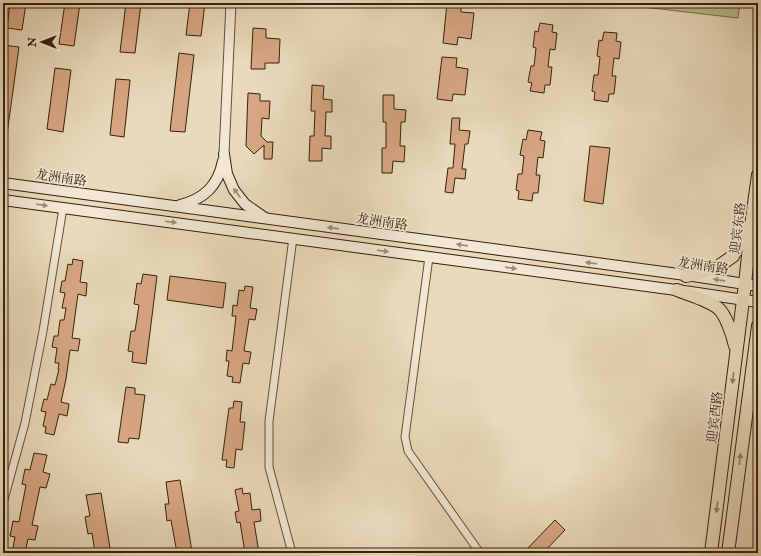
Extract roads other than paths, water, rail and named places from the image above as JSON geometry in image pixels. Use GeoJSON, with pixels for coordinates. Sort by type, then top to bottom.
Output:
{"type":"FeatureCollection","features":[{"type":"Feature","properties":{"kind":"highway","name":"迎宾东路"},"geometry":{"type":"LineString","coordinates":[[745,284],[758,175]]}},
{"type":"Feature","properties":{"kind":"highway"},"geometry":{"type":"LineString","coordinates":[[686,276],[701,273],[720,266],[733,256],[752,218]]}},
{"type":"Feature","properties":{"kind":"highway","name":"迎宾西路"},"geometry":{"type":"LineString","coordinates":[[711,553],[745,284]]}},
{"type":"Feature","properties":{"kind":"highway"},"geometry":{"type":"LineString","coordinates":[[677,290],[703,300],[719,309],[733,336],[736,356]]}},
{"type":"Feature","properties":{"kind":"highway"},"geometry":{"type":"LineString","coordinates":[[728,553],[758,326]]}},
{"type":"Feature","properties":{"kind":"main road"},"geometry":{"type":"LineString","coordinates":[[176,206],[189,203],[204,194],[213,186],[220,172],[224,154]]}},
{"type":"Feature","properties":{"kind":"main road"},"geometry":{"type":"LineString","coordinates":[[224,154],[227,174],[234,190],[246,204],[266,218]]}},
{"type":"Feature","properties":{"kind":"main road","name":"龙洲南路"},"geometry":{"type":"LineString","coordinates":[[3,182],[758,286]]}},
{"type":"Feature","properties":{"kind":"main road"},"geometry":{"type":"LineString","coordinates":[[3,200],[758,302]]}},
{"type":"Feature","properties":{"kind":"street"},"geometry":{"type":"LineString","coordinates":[[224,154],[231,3]]}},
{"type":"Feature","properties":{"kind":"street"},"geometry":{"type":"LineString","coordinates":[[3,503],[25,424],[43,331],[63,208]]}},
{"type":"Feature","properties":{"kind":"street"},"geometry":{"type":"LineString","coordinates":[[292,553],[269,467],[269,421],[293,238]]}},
{"type":"Feature","properties":{"kind":"street"},"geometry":{"type":"LineString","coordinates":[[429,257],[405,438],[408,451],[480,553]]}}]}
